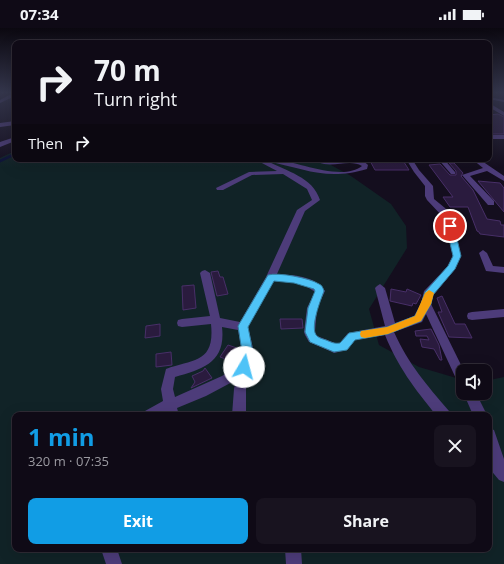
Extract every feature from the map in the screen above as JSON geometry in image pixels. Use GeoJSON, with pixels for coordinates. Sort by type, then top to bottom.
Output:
{"type":"FeatureCollection","features":[{"type":"Feature","properties":{"kind":"street"},"geometry":{"type":"LineString","coordinates":[[0,125],[12,123]]}},
{"type":"Feature","properties":{"kind":"street"},"geometry":{"type":"LineString","coordinates":[[492,137],[504,137]]}},
{"type":"Feature","properties":{"kind":"street"},"geometry":{"type":"LineString","coordinates":[[0,145],[12,139]]}},
{"type":"Feature","properties":{"kind":"street"},"geometry":{"type":"LineString","coordinates":[[239,412],[240,389],[248,352],[243,326],[271,277],[301,210],[314,203],[316,200],[313,191],[284,172],[262,162]]}},
{"type":"Feature","properties":{"kind":"street"},"geometry":{"type":"LineString","coordinates":[[277,162],[308,171],[322,173],[345,172],[365,168],[364,165],[360,162]]}},
{"type":"Feature","properties":{"kind":"street"},"geometry":{"type":"LineString","coordinates":[[324,162],[331,164],[349,162]]}},
{"type":"Feature","properties":{"kind":"street"},"geometry":{"type":"LineString","coordinates":[[271,277],[294,280],[318,287],[320,291],[312,308],[310,332],[313,339],[334,348],[343,347],[352,336],[389,330],[418,319],[426,304],[428,294],[452,267],[457,256],[448,218],[431,200],[429,196],[429,186],[416,171],[411,162]]}},
{"type":"Feature","properties":{"kind":"street"},"geometry":{"type":"LineString","coordinates":[[444,162],[453,173]]}},
{"type":"Feature","properties":{"kind":"street"},"geometry":{"type":"LineString","coordinates":[[480,162],[504,179]]}},
{"type":"Feature","properties":{"kind":"street"},"geometry":{"type":"LineString","coordinates":[[489,168],[465,175],[491,203]]}},
{"type":"Feature","properties":{"kind":"street"},"geometry":{"type":"LineString","coordinates":[[220,188],[251,173],[284,172]]}},
{"type":"Feature","properties":{"kind":"street"},"geometry":{"type":"LineString","coordinates":[[483,253],[489,269],[504,270]]}},
{"type":"Feature","properties":{"kind":"street"},"geometry":{"type":"LineString","coordinates":[[205,274],[216,321],[216,346],[211,356],[200,363],[170,372],[167,389],[171,410],[226,380],[244,367]]}},
{"type":"Feature","properties":{"kind":"street"},"geometry":{"type":"LineString","coordinates":[[380,288],[389,330],[397,351],[413,378],[441,412]]}},
{"type":"Feature","properties":{"kind":"street"},"geometry":{"type":"LineString","coordinates":[[426,304],[456,366]]}},
{"type":"Feature","properties":{"kind":"street"},"geometry":{"type":"LineString","coordinates":[[472,316],[504,313]]}},
{"type":"Feature","properties":{"kind":"street"},"geometry":{"type":"LineString","coordinates":[[182,323],[210,320],[243,326]]}},
{"type":"Feature","properties":{"kind":"street"},"geometry":{"type":"LineString","coordinates":[[472,400],[478,412]]}},
{"type":"Feature","properties":{"kind":"street"},"geometry":{"type":"LineString","coordinates":[[492,444],[502,472]]}},
{"type":"Feature","properties":{"kind":"street"},"geometry":{"type":"LineString","coordinates":[[492,460],[502,472]]}},
{"type":"Feature","properties":{"kind":"street"},"geometry":{"type":"LineString","coordinates":[[110,552],[114,564]]}},
{"type":"Feature","properties":{"kind":"street"},"geometry":{"type":"LineString","coordinates":[[293,552],[294,564]]}},
{"type":"Feature","properties":{"kind":"shaded area"},"geometry":{"type":"Polygon","coordinates":[[[12,152],[12,162],[325,162],[351,176],[391,204],[406,226],[407,248],[369,309],[379,345],[419,367],[456,378],[456,400],[492,400],[492,380],[504,377],[504,564],[0,564],[0,158],[12,152]]]}},
{"type":"Feature","properties":{"kind":"building"},"geometry":{"type":"Polygon","coordinates":[[[492,118],[504,118],[504,134],[492,134],[492,118]]]}},
{"type":"Feature","properties":{"kind":"building"},"geometry":{"type":"Polygon","coordinates":[[[371,162],[404,162],[409,170],[375,170],[371,162]]]}},
{"type":"Feature","properties":{"kind":"building"},"geometry":{"type":"Polygon","coordinates":[[[449,163],[454,163],[463,173],[461,176],[473,190],[487,219],[500,221],[501,225],[504,225],[504,237],[480,234],[477,231],[468,207],[450,207],[443,197],[453,197],[429,165],[440,164],[450,175],[456,175],[456,171],[449,163]]]}},
{"type":"Feature","properties":{"kind":"building"},"geometry":{"type":"Polygon","coordinates":[[[478,181],[500,183],[504,188],[504,212],[478,181]]]}},
{"type":"Feature","properties":{"kind":"building"},"geometry":{"type":"Polygon","coordinates":[[[218,271],[220,277],[223,277],[228,294],[217,296],[211,272],[218,271]]]}},
{"type":"Feature","properties":{"kind":"building"},"geometry":{"type":"Polygon","coordinates":[[[194,285],[196,308],[183,310],[182,286],[194,285]]]}},
{"type":"Feature","properties":{"kind":"building"},"geometry":{"type":"Polygon","coordinates":[[[391,289],[406,292],[407,289],[421,295],[416,304],[413,303],[412,306],[390,301],[391,289]]]}},
{"type":"Feature","properties":{"kind":"building"},"geometry":{"type":"Polygon","coordinates":[[[442,296],[455,324],[465,324],[472,338],[449,337],[438,312],[442,312],[437,298],[442,296]]]}},
{"type":"Feature","properties":{"kind":"building"},"geometry":{"type":"Polygon","coordinates":[[[280,319],[302,319],[303,328],[281,329],[280,319]]]}},
{"type":"Feature","properties":{"kind":"building"},"geometry":{"type":"Polygon","coordinates":[[[160,324],[160,336],[145,338],[146,326],[160,324]]]}},
{"type":"Feature","properties":{"kind":"building"},"geometry":{"type":"Polygon","coordinates":[[[431,329],[439,345],[442,360],[440,360],[434,349],[422,347],[420,339],[429,340],[427,336],[416,336],[415,331],[431,329]]]}},
{"type":"Feature","properties":{"kind":"building"},"geometry":{"type":"Polygon","coordinates":[[[228,345],[240,349],[237,359],[230,357],[228,360],[220,357],[228,345]]]}},
{"type":"Feature","properties":{"kind":"building"},"geometry":{"type":"Polygon","coordinates":[[[171,352],[172,365],[156,367],[156,354],[171,352]]]}},
{"type":"Feature","properties":{"kind":"building"},"geometry":{"type":"Polygon","coordinates":[[[205,368],[212,378],[191,388],[195,382],[192,376],[203,371],[205,368]]]}},
{"type":"Feature","properties":{"kind":"waterway"},"geometry":{"type":"LineString","coordinates":[[0,161],[12,155]]}},
{"type":"Feature","properties":{"kind":"slow traffic"},"geometry":{"type":"LineString","coordinates":[[365,334],[388,330],[418,319],[426,304],[429,293]]}},
{"type":"Feature","properties":{"kind":"route"},"geometry":{"type":"LineString","coordinates":[[244,367],[248,352],[243,326],[271,277],[294,280],[318,287],[320,291],[312,308],[310,332],[313,339],[334,348],[343,347],[352,336],[388,330],[418,319],[426,304],[428,294],[452,267],[457,256],[450,226]]}}]}
